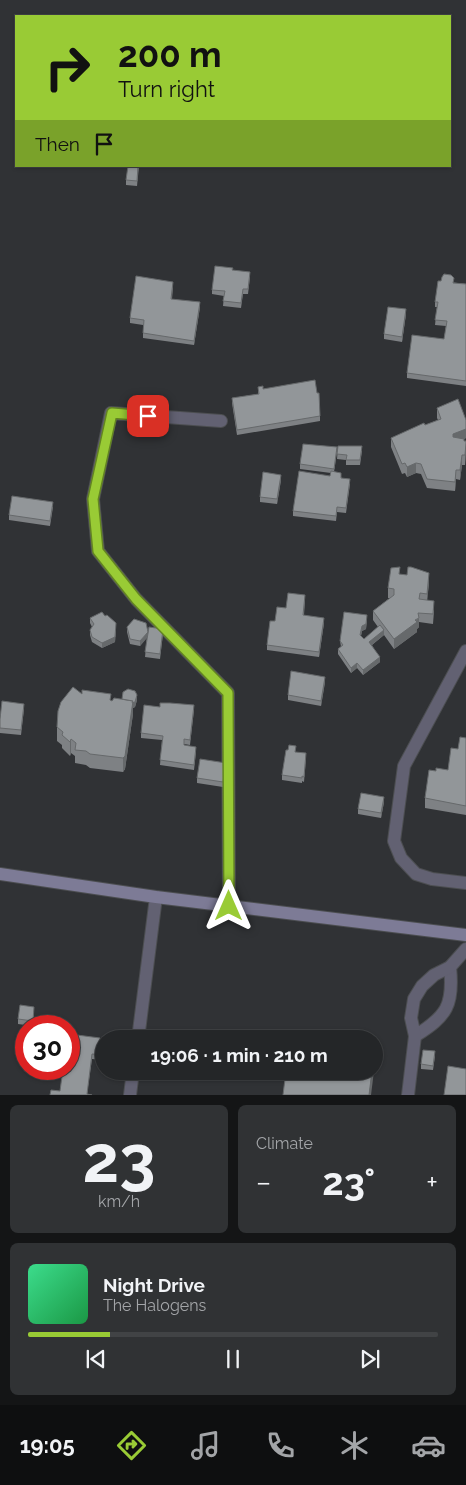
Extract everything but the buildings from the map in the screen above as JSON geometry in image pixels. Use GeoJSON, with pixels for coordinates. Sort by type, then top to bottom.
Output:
{"type":"FeatureCollection","features":[{"type":"Feature","properties":{"kind":"main road"},"geometry":{"type":"LineString","coordinates":[[0,874],[156,897],[466,935]]}},
{"type":"Feature","properties":{"kind":"street"},"geometry":{"type":"LineString","coordinates":[[221,422],[112,413],[93,499],[98,551],[136,599],[228,693],[229,906]]}},
{"type":"Feature","properties":{"kind":"street"},"geometry":{"type":"LineString","coordinates":[[466,651],[404,766],[394,841],[401,858],[416,874],[466,883]]}},
{"type":"Feature","properties":{"kind":"street"},"geometry":{"type":"LineString","coordinates":[[139,1030],[156,897]]}},
{"type":"Feature","properties":{"kind":"street"},"geometry":{"type":"LineString","coordinates":[[408,1095],[415,1036],[410,1018],[414,1000],[422,986],[434,975],[450,967],[466,949]]}},
{"type":"Feature","properties":{"kind":"street"},"geometry":{"type":"LineString","coordinates":[[415,1036],[442,1016],[450,1002],[452,987],[450,967]]}},
{"type":"Feature","properties":{"kind":"street"},"geometry":{"type":"LineString","coordinates":[[130,1095],[132,1080]]}},
{"type":"Feature","properties":{"kind":"route"},"geometry":{"type":"LineString","coordinates":[[148,416],[112,413],[93,499],[98,551],[136,599],[228,693],[229,906]]}}]}
